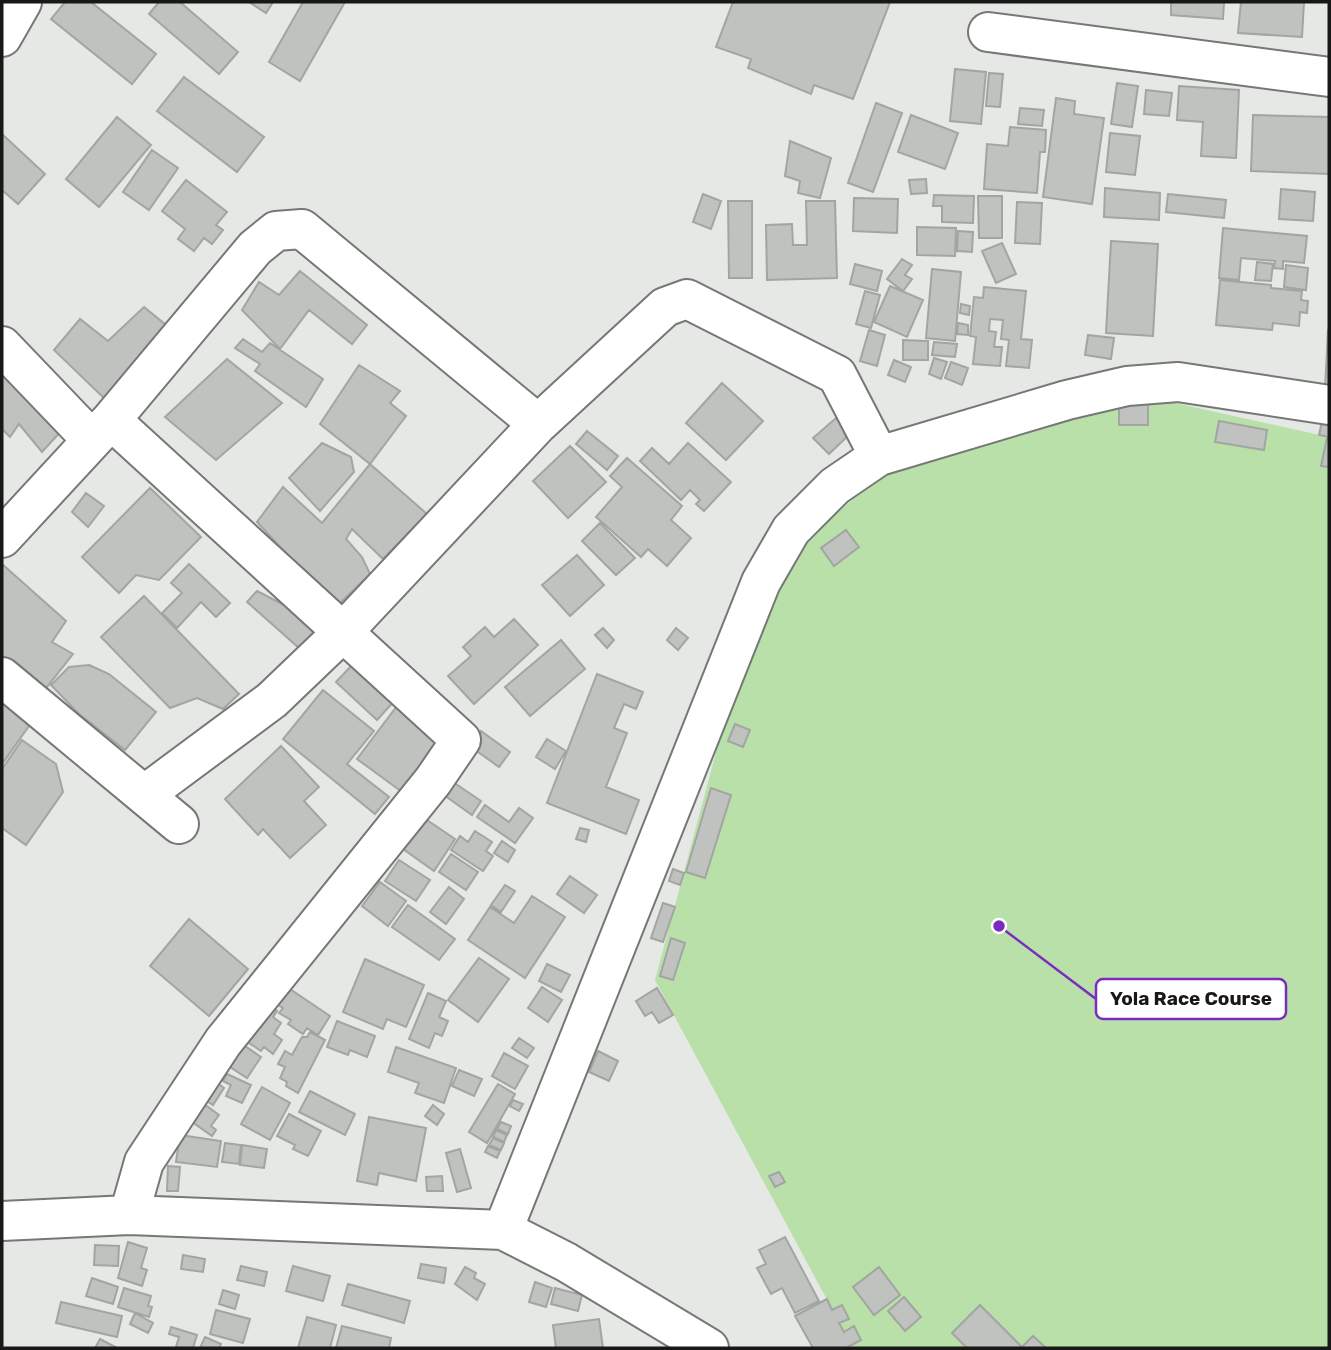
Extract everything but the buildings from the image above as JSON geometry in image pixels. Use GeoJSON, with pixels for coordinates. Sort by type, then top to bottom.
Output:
{"type":"FeatureCollection","features":[{"type":"Feature","properties":{"kind":"street"},"geometry":{"type":"LineString","coordinates":[[2,37],[22,2]]}},
{"type":"Feature","properties":{"kind":"street"},"geometry":{"type":"LineString","coordinates":[[988,32],[1329,77]]}},
{"type":"Feature","properties":{"kind":"street"},"geometry":{"type":"LineString","coordinates":[[2,538],[101,430],[255,247],[276,231],[302,229],[538,424]]}},
{"type":"Feature","properties":{"kind":"street"},"geometry":{"type":"LineString","coordinates":[[144,795],[272,700],[342,633],[538,424],[665,307],[687,299],[837,376],[879,456]]}},
{"type":"Feature","properties":{"kind":"street"},"geometry":{"type":"LineString","coordinates":[[2,346],[342,633],[461,740],[433,781],[223,1042],[144,1162],[129,1215]]}},
{"type":"Feature","properties":{"kind":"street"},"geometry":{"type":"LineString","coordinates":[[503,1230],[761,582],[791,530],[835,486],[879,456],[1067,400],[1127,386],[1178,382],[1329,405]]}},
{"type":"Feature","properties":{"kind":"street"},"geometry":{"type":"LineString","coordinates":[[2,677],[178,824]]}},
{"type":"Feature","properties":{"kind":"street"},"geometry":{"type":"LineString","coordinates":[[2,1221],[129,1215],[503,1230],[566,1262],[703,1347]]}},
{"type":"Feature","properties":{"kind":"green space"},"geometry":{"type":"Polygon","coordinates":[[[1104,403],[1175,403],[1329,437],[1329,1348],[853,1348],[655,980],[718,745],[789,568],[811,537],[852,500],[893,471],[1104,403]]]}},
{"type":"Feature","properties":{"kind":"place","name":"Yola Race Course"},"geometry":{"type":"Point","coordinates":[999,926]}}]}
